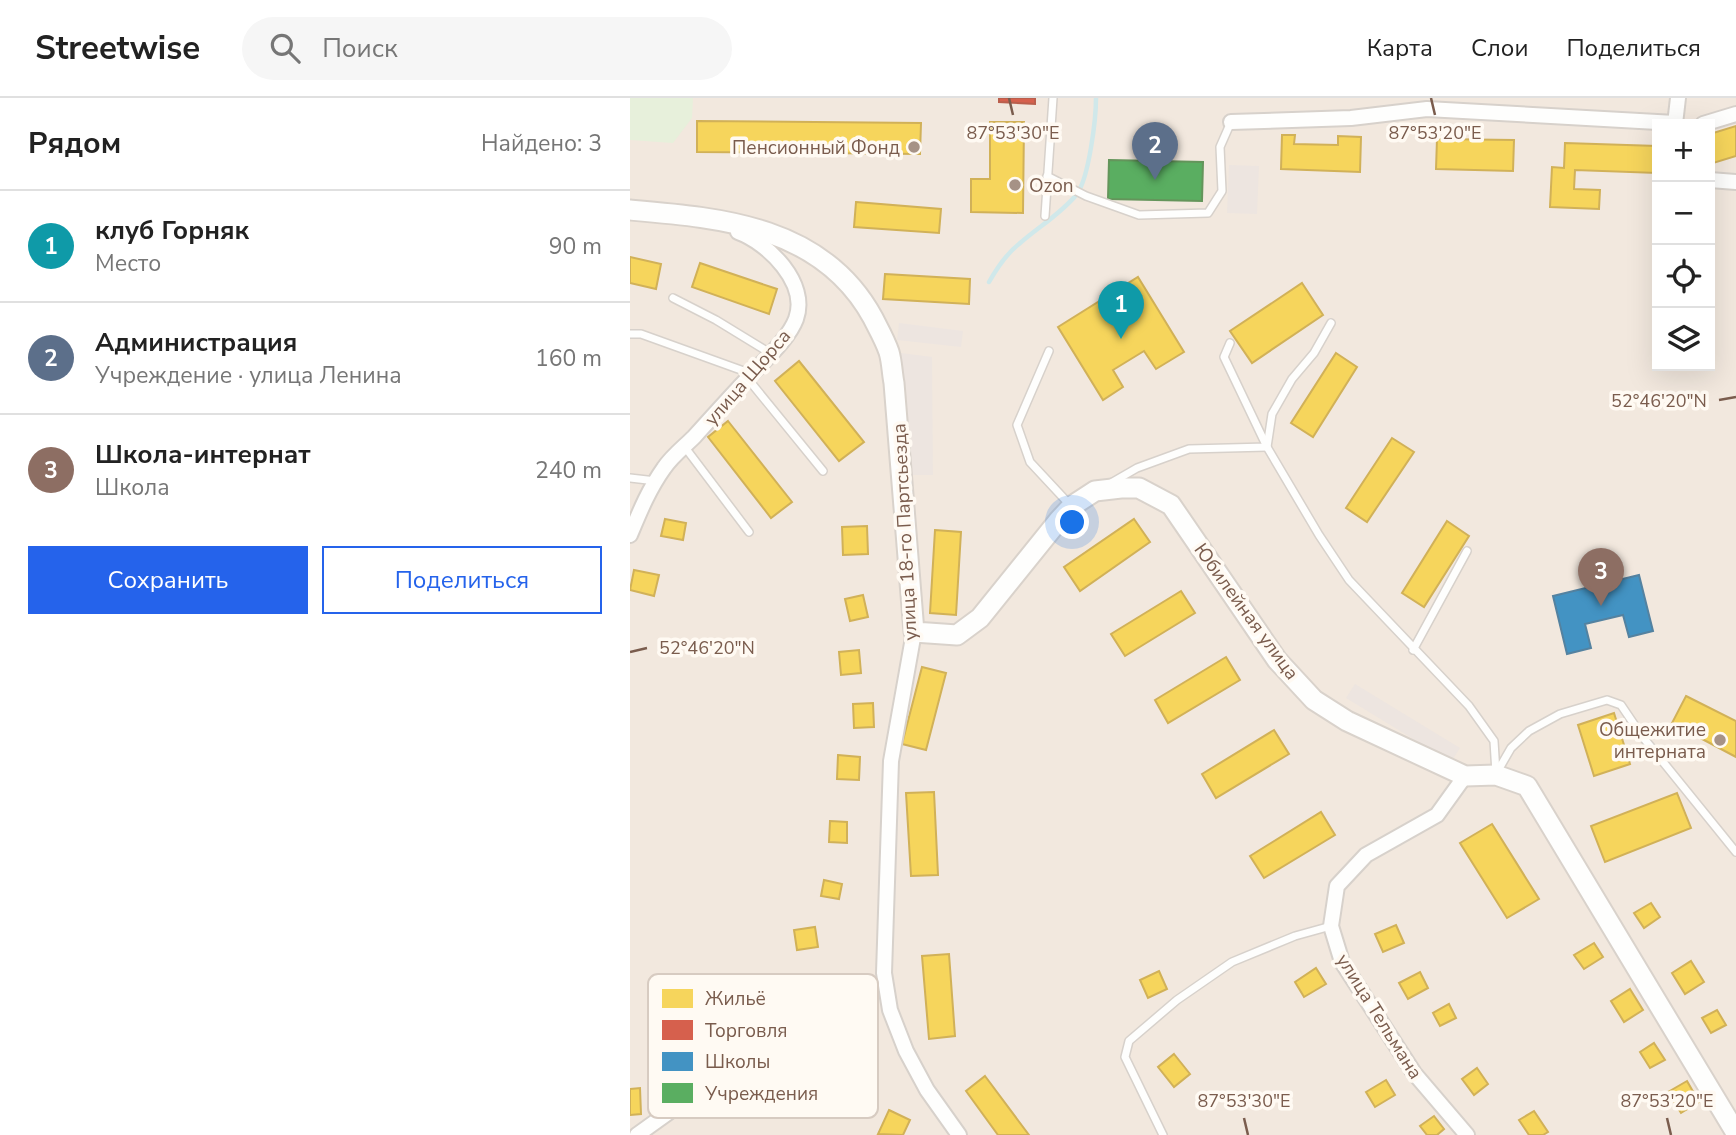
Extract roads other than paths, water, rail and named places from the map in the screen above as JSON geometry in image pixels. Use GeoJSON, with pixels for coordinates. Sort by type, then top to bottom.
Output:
{"type":"FeatureCollection","features":[{"type":"Feature","properties":{"kind":"street"},"geometry":{"type":"LineString","coordinates":[[1676,119],[1678,98]]}},
{"type":"Feature","properties":{"kind":"street"},"geometry":{"type":"LineString","coordinates":[[1231,122],[1351,118],[1427,109],[1652,123]]}},
{"type":"Feature","properties":{"kind":"street"},"geometry":{"type":"LineString","coordinates":[[1715,120],[1736,114]]}},
{"type":"Feature","properties":{"kind":"street"},"geometry":{"type":"LineString","coordinates":[[1715,180],[1736,182]]}},
{"type":"Feature","properties":{"kind":"street","name":"улица 18-го Партсьезда"},"geometry":{"type":"LineString","coordinates":[[630,210],[735,223],[796,243],[849,282],[879,330],[888,351],[894,383],[914,632],[891,761],[884,973],[890,1010],[906,1051],[927,1090],[959,1135]]}},
{"type":"Feature","properties":{"kind":"street","name":"улица Щорса"},"geometry":{"type":"LineString","coordinates":[[630,535],[646,496],[665,466],[770,353],[797,318],[798,296],[789,274],[769,250],[751,237],[691,216]]}},
{"type":"Feature","properties":{"kind":"street","name":"Юбилейная улица"},"geometry":{"type":"LineString","coordinates":[[914,632],[957,635],[980,618],[1072,506],[1095,491],[1139,488],[1171,505],[1277,660],[1314,700],[1347,721],[1465,776],[1496,775],[1527,786],[1736,1133]]}},
{"type":"Feature","properties":{"kind":"street","name":"улица Тельмана"},"geometry":{"type":"LineString","coordinates":[[1465,776],[1437,815],[1366,855],[1337,886],[1331,926],[1342,962],[1414,1073],[1467,1135]]}},
{"type":"Feature","properties":{"kind":"street"},"geometry":{"type":"LineString","coordinates":[[637,1135],[661,1118]]}},
{"type":"Feature","properties":{"kind":"lane"},"geometry":{"type":"LineString","coordinates":[[1045,216],[1053,98]]}},
{"type":"Feature","properties":{"kind":"lane"},"geometry":{"type":"LineString","coordinates":[[1047,176],[1086,196],[1139,215],[1208,213],[1222,191],[1220,147],[1231,122]]}},
{"type":"Feature","properties":{"kind":"lane"},"geometry":{"type":"LineString","coordinates":[[673,298],[770,353]]}},
{"type":"Feature","properties":{"kind":"lane"},"geometry":{"type":"LineString","coordinates":[[1267,447],[1272,414],[1292,379],[1314,352],[1331,323]]}},
{"type":"Feature","properties":{"kind":"lane"},"geometry":{"type":"LineString","coordinates":[[630,334],[642,334],[749,376],[823,471]]}},
{"type":"Feature","properties":{"kind":"lane"},"geometry":{"type":"LineString","coordinates":[[1230,343],[1224,357],[1267,447],[1349,580],[1469,706],[1494,741],[1496,775]]}},
{"type":"Feature","properties":{"kind":"lane"},"geometry":{"type":"LineString","coordinates":[[1049,351],[1017,425],[1030,462],[1072,506]]}},
{"type":"Feature","properties":{"kind":"lane"},"geometry":{"type":"LineString","coordinates":[[684,446],[749,531]]}},
{"type":"Feature","properties":{"kind":"lane"},"geometry":{"type":"LineString","coordinates":[[1095,491],[1137,468],[1189,449],[1267,447]]}},
{"type":"Feature","properties":{"kind":"lane"},"geometry":{"type":"LineString","coordinates":[[630,478],[656,481]]}},
{"type":"Feature","properties":{"kind":"lane"},"geometry":{"type":"LineString","coordinates":[[1413,650],[1467,551]]}},
{"type":"Feature","properties":{"kind":"lane"},"geometry":{"type":"LineString","coordinates":[[1496,775],[1511,748],[1529,731],[1560,714],[1607,701],[1621,705],[1642,736],[1736,852]]}},
{"type":"Feature","properties":{"kind":"lane"},"geometry":{"type":"LineString","coordinates":[[1163,1135],[1125,1056],[1129,1041],[1177,1000],[1232,962],[1295,936],[1331,926]]}},
{"type":"Feature","properties":{"kind":"waterway"},"geometry":{"type":"LineString","coordinates":[[989,282],[1010,252],[1077,194],[1088,162],[1096,98]]}},
{"type":"Feature","properties":{"kind":"place","name":"Пенсионный Фонд"},"geometry":{"type":"Point","coordinates":[914,147]}},
{"type":"Feature","properties":{"kind":"place","name":"Администрация"},"geometry":{"type":"Point","coordinates":[1155,180]}},
{"type":"Feature","properties":{"kind":"place","name":"Ozon"},"geometry":{"type":"Point","coordinates":[1015,185]}},
{"type":"Feature","properties":{"kind":"place","name":"клуб Горняк"},"geometry":{"type":"Point","coordinates":[1121,339]}},
{"type":"Feature","properties":{"kind":"place","name":"Школа-интернат"},"geometry":{"type":"Point","coordinates":[1601,606]}},
{"type":"Feature","properties":{"kind":"place","name":"Общежитие интерната"},"geometry":{"type":"Point","coordinates":[1720,740]}}]}
